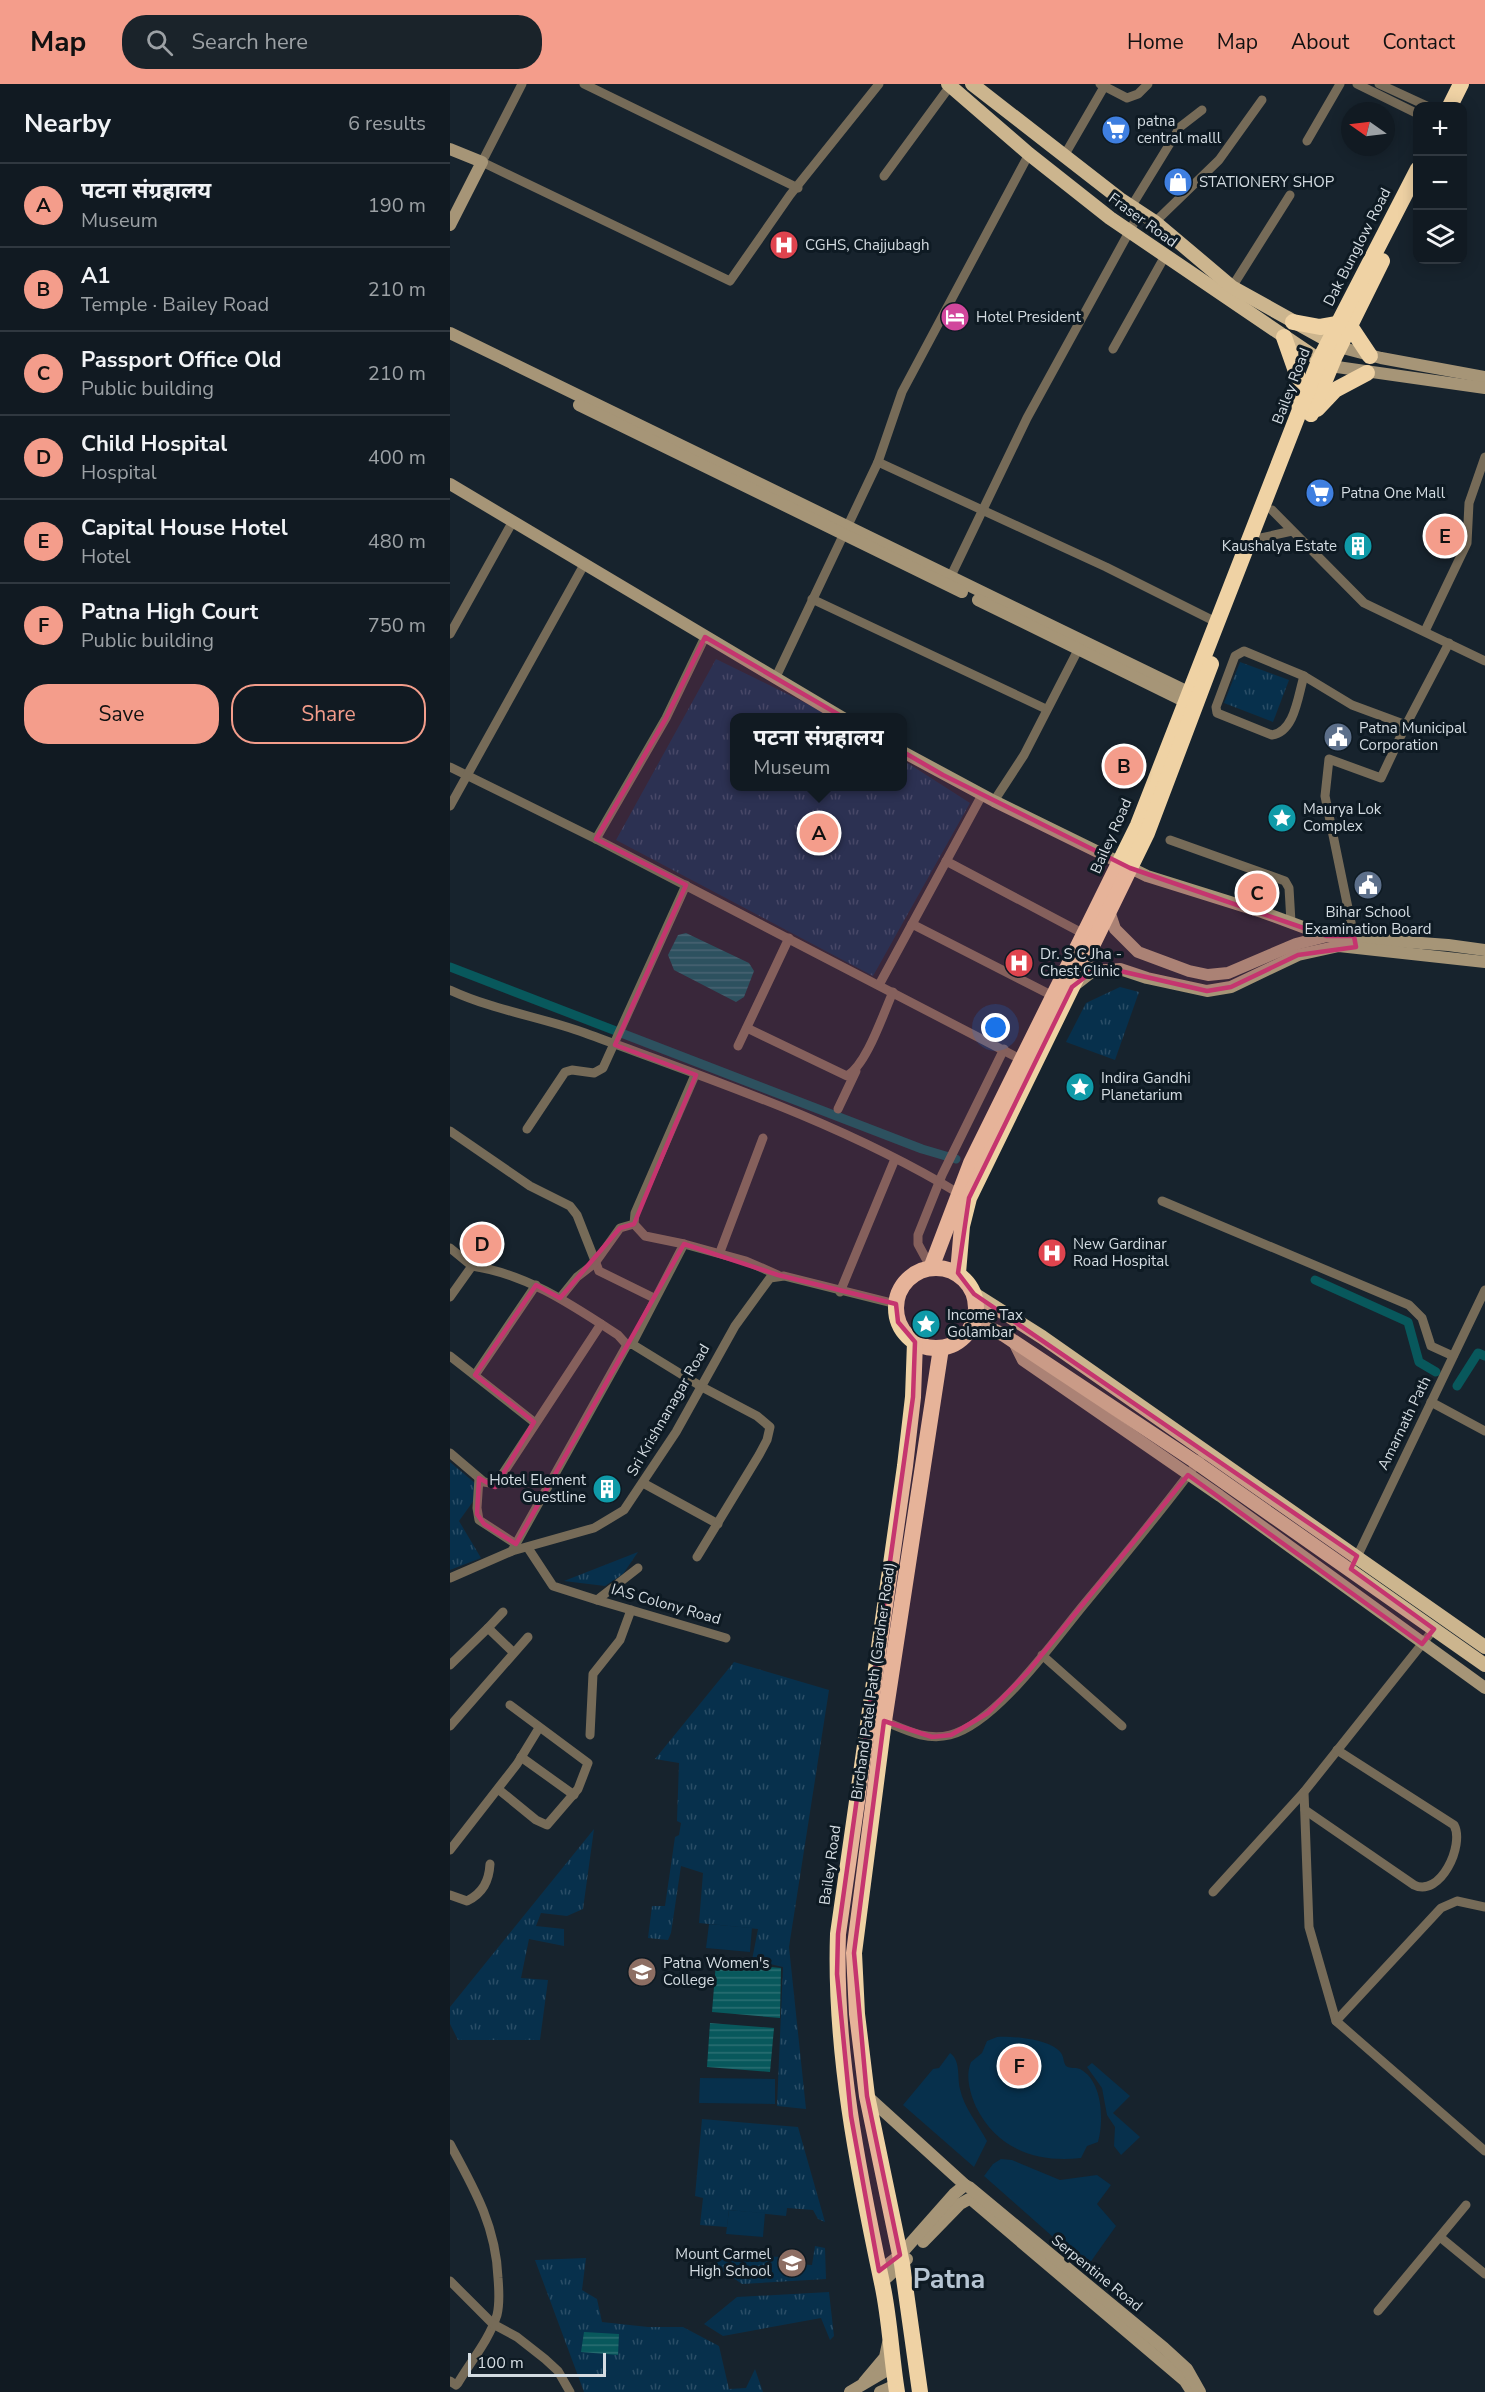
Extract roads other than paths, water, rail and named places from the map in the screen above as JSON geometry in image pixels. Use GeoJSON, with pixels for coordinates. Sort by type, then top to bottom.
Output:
{"type":"FeatureCollection","features":[{"type":"Feature","properties":{"kind":"highway"},"geometry":{"type":"LineString","coordinates":[[1452,102],[1461,84]]}},
{"type":"Feature","properties":{"kind":"highway"},"geometry":{"type":"LineString","coordinates":[[1462,102],[1471,84]]}},
{"type":"Feature","properties":{"kind":"highway","name":"Dak Bunglow Road"},"geometry":{"type":"LineString","coordinates":[[1333,345],[1413,179]]}},
{"type":"Feature","properties":{"kind":"highway"},"geometry":{"type":"LineString","coordinates":[[1343,325],[1413,199]]}},
{"type":"Feature","properties":{"kind":"highway"},"geometry":{"type":"LineString","coordinates":[[1293,322],[1320,327],[1343,325]]}},
{"type":"Feature","properties":{"kind":"highway"},"geometry":{"type":"LineString","coordinates":[[1343,325],[1370,356]]}},
{"type":"Feature","properties":{"kind":"highway"},"geometry":{"type":"LineString","coordinates":[[1284,337],[1297,374],[1304,418]]}},
{"type":"Feature","properties":{"kind":"highway","name":"Bailey Road"},"geometry":{"type":"LineString","coordinates":[[931,1268],[958,1193],[1027,1063],[1072,987],[1109,911],[1138,825],[1190,699],[1261,538],[1333,345]]}},
{"type":"Feature","properties":{"kind":"highway"},"geometry":{"type":"LineString","coordinates":[[1304,418],[1335,390],[1367,373]]}},
{"type":"Feature","properties":{"kind":"highway","name":"Bailey Road"},"geometry":{"type":"LineString","coordinates":[[1190,699],[1216,622],[1304,418]]}},
{"type":"Feature","properties":{"kind":"highway","name":"Bailey Road"},"geometry":{"type":"LineString","coordinates":[[957,1273],[962,1226],[969,1198],[1053,996],[1084,934],[1124,866]]}},
{"type":"Feature","properties":{"kind":"highway"},"geometry":{"type":"LineString","coordinates":[[931,1268],[957,1273],[965,1279],[974,1294],[974,1321],[965,1336],[941,1348],[915,1342],[902,1330],[896,1313],[896,1304],[908,1279],[931,1268]]}},
{"type":"Feature","properties":{"kind":"highway","name":"Bailey Road"},"geometry":{"type":"LineString","coordinates":[[897,2388],[890,2334],[851,2116],[839,2014],[838,1934],[905,1466],[914,1387],[915,1342]]}},
{"type":"Feature","properties":{"kind":"highway","name":"Birchand Patel Path (Gardner Road)"},"geometry":{"type":"LineString","coordinates":[[920,2392],[901,2259],[867,2096],[857,2014],[854,1953],[884,1721],[941,1348]]}},
{"type":"Feature","properties":{"kind":"main road","name":"Fraser Road"},"geometry":{"type":"LineString","coordinates":[[972,84],[1064,156],[1155,222],[1232,287],[1333,345]]}},
{"type":"Feature","properties":{"kind":"main road","name":"Fraser Road"},"geometry":{"type":"LineString","coordinates":[[949,85],[1029,154],[1130,232],[1325,364]]}},
{"type":"Feature","properties":{"kind":"main road"},"geometry":{"type":"LineString","coordinates":[[974,1294],[1042,1337],[1351,1569],[1485,1665]]}},
{"type":"Feature","properties":{"kind":"main road"},"geometry":{"type":"LineString","coordinates":[[974,1321],[1014,1342],[1357,1556],[1485,1647]]}},
{"type":"Feature","properties":{"kind":"street"},"geometry":{"type":"LineString","coordinates":[[450,225],[522,84]]}},
{"type":"Feature","properties":{"kind":"street"},"geometry":{"type":"LineString","coordinates":[[584,84],[798,188]]}},
{"type":"Feature","properties":{"kind":"street"},"geometry":{"type":"LineString","coordinates":[[450,149],[482,162],[730,281],[798,188],[879,84]]}},
{"type":"Feature","properties":{"kind":"street"},"geometry":{"type":"LineString","coordinates":[[1064,156],[1102,86],[1127,98],[1138,94],[1148,84]]}},
{"type":"Feature","properties":{"kind":"street"},"geometry":{"type":"LineString","coordinates":[[1307,141],[1340,84]]}},
{"type":"Feature","properties":{"kind":"street"},"geometry":{"type":"LineString","coordinates":[[1357,84],[1413,112]]}},
{"type":"Feature","properties":{"kind":"street"},"geometry":{"type":"LineString","coordinates":[[1379,84],[1418,102]]}},
{"type":"Feature","properties":{"kind":"street"},"geometry":{"type":"LineString","coordinates":[[884,176],[949,85]]}},
{"type":"Feature","properties":{"kind":"street"},"geometry":{"type":"LineString","coordinates":[[1155,222],[1219,160],[1262,100]]}},
{"type":"Feature","properties":{"kind":"street"},"geometry":{"type":"LineString","coordinates":[[951,582],[982,509],[1026,418],[1130,232],[1136,209],[1180,127],[1202,110]]}},
{"type":"Feature","properties":{"kind":"street"},"geometry":{"type":"LineString","coordinates":[[776,679],[878,462],[902,392],[1029,154]]}},
{"type":"Feature","properties":{"kind":"street"},"geometry":{"type":"LineString","coordinates":[[1232,287],[1290,195]]}},
{"type":"Feature","properties":{"kind":"street"},"geometry":{"type":"LineString","coordinates":[[1113,349],[1165,256]]}},
{"type":"Feature","properties":{"kind":"street"},"geometry":{"type":"LineString","coordinates":[[450,333],[526,374],[1190,699],[1216,707]]}},
{"type":"Feature","properties":{"kind":"street"},"geometry":{"type":"LineString","coordinates":[[450,342],[526,374]]}},
{"type":"Feature","properties":{"kind":"street"},"geometry":{"type":"LineString","coordinates":[[1333,345],[1370,356],[1485,377]]}},
{"type":"Feature","properties":{"kind":"street"},"geometry":{"type":"LineString","coordinates":[[1325,364],[1367,373],[1485,388]]}},
{"type":"Feature","properties":{"kind":"street"},"geometry":{"type":"LineString","coordinates":[[1425,631],[1467,543],[1468,503],[1485,457]]}},
{"type":"Feature","properties":{"kind":"street"},"geometry":{"type":"LineString","coordinates":[[878,462],[982,509],[1216,622]]}},
{"type":"Feature","properties":{"kind":"street"},"geometry":{"type":"LineString","coordinates":[[450,484],[585,563],[705,638],[836,713]]}},
{"type":"Feature","properties":{"kind":"street"},"geometry":{"type":"LineString","coordinates":[[1272,510],[1317,554],[1355,597],[1377,610],[1485,661]]}},
{"type":"Feature","properties":{"kind":"street"},"geometry":{"type":"LineString","coordinates":[[450,634],[513,521]]}},
{"type":"Feature","properties":{"kind":"street"},"geometry":{"type":"LineString","coordinates":[[1261,538],[1292,531]]}},
{"type":"Feature","properties":{"kind":"street"},"geometry":{"type":"LineString","coordinates":[[450,806],[585,563]]}},
{"type":"Feature","properties":{"kind":"street"},"geometry":{"type":"LineString","coordinates":[[812,599],[1046,709]]}},
{"type":"Feature","properties":{"kind":"street"},"geometry":{"type":"LineString","coordinates":[[596,838],[666,718],[705,638]]}},
{"type":"Feature","properties":{"kind":"street"},"geometry":{"type":"LineString","coordinates":[[1355,942],[1325,796],[1329,759],[1381,778],[1449,643]]}},
{"type":"Feature","properties":{"kind":"street"},"geometry":{"type":"LineString","coordinates":[[994,801],[1024,755],[1080,645]]}},
{"type":"Feature","properties":{"kind":"street"},"geometry":{"type":"LineString","coordinates":[[1304,676],[1289,723],[1279,734],[1272,735],[1217,713],[1216,707],[1239,652],[1244,651],[1304,676],[1352,705],[1394,723],[1406,725]]}},
{"type":"Feature","properties":{"kind":"street"},"geometry":{"type":"LineString","coordinates":[[907,754],[982,795],[1124,866],[1327,936],[1485,962]]}},
{"type":"Feature","properties":{"kind":"street"},"geometry":{"type":"LineString","coordinates":[[450,767],[596,838],[1027,1063]]}},
{"type":"Feature","properties":{"kind":"street"},"geometry":{"type":"LineString","coordinates":[[879,985],[982,795]]}},
{"type":"Feature","properties":{"kind":"street"},"geometry":{"type":"LineString","coordinates":[[1170,840],[1285,881],[1289,888],[1291,922]]}},
{"type":"Feature","properties":{"kind":"street"},"geometry":{"type":"LineString","coordinates":[[946,861],[1084,934]]}},
{"type":"Feature","properties":{"kind":"street"},"geometry":{"type":"LineString","coordinates":[[527,1129],[560,1077],[572,1070],[586,1073],[600,1072],[616,1042],[686,885]]}},
{"type":"Feature","properties":{"kind":"street"},"geometry":{"type":"LineString","coordinates":[[1109,911],[1115,929],[1137,952],[1189,971],[1208,975],[1228,974],[1296,944],[1327,936]]}},
{"type":"Feature","properties":{"kind":"street"},"geometry":{"type":"LineString","coordinates":[[912,924],[1053,996]]}},
{"type":"Feature","properties":{"kind":"street"},"geometry":{"type":"LineString","coordinates":[[738,1046],[789,938]]}},
{"type":"Feature","properties":{"kind":"street"},"geometry":{"type":"LineString","coordinates":[[1072,987],[1093,971],[1107,968],[1120,969],[1147,978],[1207,991],[1232,987],[1298,955],[1355,942],[1485,950]]}},
{"type":"Feature","properties":{"kind":"street"},"geometry":{"type":"LineString","coordinates":[[450,990],[616,1042],[832,1127],[941,1179],[958,1193]]}},
{"type":"Feature","properties":{"kind":"street"},"geometry":{"type":"LineString","coordinates":[[838,1109],[893,992]]}},
{"type":"Feature","properties":{"kind":"street"},"geometry":{"type":"LineString","coordinates":[[747,1028],[838,1074],[847,1076],[856,1071]]}},
{"type":"Feature","properties":{"kind":"street"},"geometry":{"type":"LineString","coordinates":[[931,1268],[918,1244],[918,1235],[952,1155],[1004,1049]]}},
{"type":"Feature","properties":{"kind":"street"},"geometry":{"type":"LineString","coordinates":[[634,1224],[638,1208],[696,1075]]}},
{"type":"Feature","properties":{"kind":"street"},"geometry":{"type":"LineString","coordinates":[[450,1131],[530,1186],[570,1206],[577,1215],[595,1263],[603,1274],[654,1298]]}},
{"type":"Feature","properties":{"kind":"street"},"geometry":{"type":"LineString","coordinates":[[720,1252],[763,1138]]}},
{"type":"Feature","properties":{"kind":"street"},"geometry":{"type":"LineString","coordinates":[[840,1292],[895,1159]]}},
{"type":"Feature","properties":{"kind":"street"},"geometry":{"type":"LineString","coordinates":[[1162,1201],[1409,1305],[1422,1318],[1431,1346],[1453,1356]]}},
{"type":"Feature","properties":{"kind":"street"},"geometry":{"type":"LineString","coordinates":[[634,1224],[645,1236],[720,1252],[766,1268],[778,1275],[896,1304]]}},
{"type":"Feature","properties":{"kind":"street"},"geometry":{"type":"LineString","coordinates":[[560,1298],[577,1277],[595,1263],[620,1228],[634,1224]]}},
{"type":"Feature","properties":{"kind":"street"},"geometry":{"type":"LineString","coordinates":[[480,1478],[477,1508],[479,1520],[514,1548],[630,1345],[684,1244]]}},
{"type":"Feature","properties":{"kind":"street"},"geometry":{"type":"LineString","coordinates":[[450,1248],[472,1266],[509,1274],[560,1298],[630,1345],[757,1416],[770,1427],[767,1440],[697,1557]]}},
{"type":"Feature","properties":{"kind":"street"},"geometry":{"type":"LineString","coordinates":[[450,1297],[472,1266]]}},
{"type":"Feature","properties":{"kind":"street","name":"Sri Krishnanagar Road"},"geometry":{"type":"LineString","coordinates":[[450,1578],[514,1548],[528,1548],[594,1528],[612,1519],[624,1509],[643,1483],[702,1387],[742,1314],[766,1281],[778,1275]]}},
{"type":"Feature","properties":{"kind":"street"},"geometry":{"type":"LineString","coordinates":[[475,1375],[536,1285]]}},
{"type":"Feature","properties":{"kind":"street","name":"Amarnath Path"},"geometry":{"type":"LineString","coordinates":[[1351,1569],[1485,1290]]}},
{"type":"Feature","properties":{"kind":"street"},"geometry":{"type":"LineString","coordinates":[[450,1453],[480,1478],[496,1485],[534,1422],[601,1324]]}},
{"type":"Feature","properties":{"kind":"street"},"geometry":{"type":"LineString","coordinates":[[1014,1342],[1023,1359],[1485,1688]]}},
{"type":"Feature","properties":{"kind":"street"},"geometry":{"type":"LineString","coordinates":[[450,1356],[534,1422]]}},
{"type":"Feature","properties":{"kind":"street"},"geometry":{"type":"LineString","coordinates":[[1431,1402],[1485,1431]]}},
{"type":"Feature","properties":{"kind":"street"},"geometry":{"type":"LineString","coordinates":[[884,1721],[916,1735],[932,1737],[951,1735],[988,1713],[1041,1655],[1201,1457]]}},
{"type":"Feature","properties":{"kind":"street"},"geometry":{"type":"LineString","coordinates":[[643,1483],[718,1524]]}},
{"type":"Feature","properties":{"kind":"street","name":"IAS Colony Road"},"geometry":{"type":"LineString","coordinates":[[528,1548],[553,1586],[726,1638]]}},
{"type":"Feature","properties":{"kind":"street","name":"IAS Colony Road"},"geometry":{"type":"LineString","coordinates":[[597,1600],[638,1568]]}},
{"type":"Feature","properties":{"kind":"street"},"geometry":{"type":"LineString","coordinates":[[590,1735],[592,1674],[620,1640],[631,1610]]}},
{"type":"Feature","properties":{"kind":"street"},"geometry":{"type":"LineString","coordinates":[[450,1665],[503,1612]]}},
{"type":"Feature","properties":{"kind":"street"},"geometry":{"type":"LineString","coordinates":[[488,1628],[513,1652]]}},
{"type":"Feature","properties":{"kind":"street"},"geometry":{"type":"LineString","coordinates":[[1213,1892],[1304,1792],[1434,1629]]}},
{"type":"Feature","properties":{"kind":"street"},"geometry":{"type":"LineString","coordinates":[[452,1720],[528,1637]]}},
{"type":"Feature","properties":{"kind":"street"},"geometry":{"type":"LineString","coordinates":[[1041,1655],[1122,1726]]}},
{"type":"Feature","properties":{"kind":"street"},"geometry":{"type":"LineString","coordinates":[[498,1789],[536,1820],[547,1825],[574,1795],[585,1775],[588,1763],[510,1705]]}},
{"type":"Feature","properties":{"kind":"street"},"geometry":{"type":"LineString","coordinates":[[450,1850],[498,1789],[539,1728]]}},
{"type":"Feature","properties":{"kind":"street"},"geometry":{"type":"LineString","coordinates":[[1305,1810],[1421,1889],[1437,1882],[1445,1869],[1458,1838],[1454,1825],[1337,1750]]}},
{"type":"Feature","properties":{"kind":"street"},"geometry":{"type":"LineString","coordinates":[[521,1757],[574,1795]]}},
{"type":"Feature","properties":{"kind":"street"},"geometry":{"type":"LineString","coordinates":[[1304,1792],[1309,1927],[1336,2021],[1485,2151]]}},
{"type":"Feature","properties":{"kind":"street"},"geometry":{"type":"LineString","coordinates":[[450,1895],[467,1901],[477,1895],[488,1880],[490,1864]]}},
{"type":"Feature","properties":{"kind":"street"},"geometry":{"type":"LineString","coordinates":[[1336,2021],[1442,1908],[1457,1901],[1485,1907]]}},
{"type":"Feature","properties":{"kind":"street","name":"Serpentine Road"},"geometry":{"type":"LineString","coordinates":[[867,2096],[965,2186],[1164,2348],[1187,2369],[1197,2392]]}},
{"type":"Feature","properties":{"kind":"street"},"geometry":{"type":"LineString","coordinates":[[450,2144],[481,2200],[494,2237],[499,2299],[493,2324],[458,2383],[450,2381]]}},
{"type":"Feature","properties":{"kind":"street"},"geometry":{"type":"LineString","coordinates":[[901,2259],[954,2194],[965,2186]]}},
{"type":"Feature","properties":{"kind":"street"},"geometry":{"type":"LineString","coordinates":[[880,2277],[960,2204],[969,2199],[1197,2392]]}},
{"type":"Feature","properties":{"kind":"street"},"geometry":{"type":"LineString","coordinates":[[1378,2311],[1466,2205]]}},
{"type":"Feature","properties":{"kind":"street"},"geometry":{"type":"LineString","coordinates":[[1440,2237],[1485,2274]]}},
{"type":"Feature","properties":{"kind":"street"},"geometry":{"type":"LineString","coordinates":[[450,2281],[493,2324],[517,2337],[558,2371],[570,2392]]}},
{"type":"Feature","properties":{"kind":"street"},"geometry":{"type":"LineString","coordinates":[[864,2382],[885,2357],[890,2334]]}},
{"type":"Feature","properties":{"kind":"street"},"geometry":{"type":"LineString","coordinates":[[850,2392],[894,2366]]}},
{"type":"Feature","properties":{"kind":"street"},"geometry":{"type":"LineString","coordinates":[[880,2392],[897,2388]]}},
{"type":"Feature","properties":{"kind":"waterway"},"geometry":{"type":"LineString","coordinates":[[450,967],[922,1149],[956,1159]]}},
{"type":"Feature","properties":{"kind":"waterway"},"geometry":{"type":"LineString","coordinates":[[1315,1280],[1408,1322],[1419,1362],[1436,1372]]}},
{"type":"Feature","properties":{"kind":"waterway"},"geometry":{"type":"LineString","coordinates":[[1457,1386],[1478,1353],[1485,1356]]}},
{"type":"Feature","properties":{"kind":"place","name":"patna central malll"},"geometry":{"type":"Point","coordinates":[1116,130]}},
{"type":"Feature","properties":{"kind":"place","name":"STATIONERY SHOP"},"geometry":{"type":"Point","coordinates":[1178,182]}},
{"type":"Feature","properties":{"kind":"place","name":"CGHS, Chajjubagh"},"geometry":{"type":"Point","coordinates":[784,245]}},
{"type":"Feature","properties":{"kind":"place","name":"Hotel President"},"geometry":{"type":"Point","coordinates":[955,317]}},
{"type":"Feature","properties":{"kind":"place","name":"Patna One Mall"},"geometry":{"type":"Point","coordinates":[1320,493]}},
{"type":"Feature","properties":{"kind":"place","name":"Capital House Hotel"},"geometry":{"type":"Point","coordinates":[1445,536]}},
{"type":"Feature","properties":{"kind":"place","name":"Kaushalya Estate"},"geometry":{"type":"Point","coordinates":[1358,546]}},
{"type":"Feature","properties":{"kind":"place","name":"Patna Municipal Corporation"},"geometry":{"type":"Point","coordinates":[1338,737]}},
{"type":"Feature","properties":{"kind":"place","name":"A1"},"geometry":{"type":"Point","coordinates":[1124,766]}},
{"type":"Feature","properties":{"kind":"place","name":"Maurya Lok Complex"},"geometry":{"type":"Point","coordinates":[1282,818]}},
{"type":"Feature","properties":{"kind":"place","name":"पटना संग्रहालय"},"geometry":{"type":"Point","coordinates":[819,833]}},
{"type":"Feature","properties":{"kind":"place","name":"Bihar School Examination Board"},"geometry":{"type":"Point","coordinates":[1368,885]}},
{"type":"Feature","properties":{"kind":"place","name":"Passport Office Old"},"geometry":{"type":"Point","coordinates":[1257,893]}},
{"type":"Feature","properties":{"kind":"place","name":"Dr. S C Jha - Chest Clinic"},"geometry":{"type":"Point","coordinates":[1019,963]}},
{"type":"Feature","properties":{"kind":"place","name":"Indira Gandhi Planetarium"},"geometry":{"type":"Point","coordinates":[1080,1087]}},
{"type":"Feature","properties":{"kind":"place","name":"Child Hospital"},"geometry":{"type":"Point","coordinates":[482,1244]}},
{"type":"Feature","properties":{"kind":"place","name":"New Gardinar Road Hospital"},"geometry":{"type":"Point","coordinates":[1052,1253]}},
{"type":"Feature","properties":{"kind":"place","name":"Income Tax Golambar"},"geometry":{"type":"Point","coordinates":[926,1324]}},
{"type":"Feature","properties":{"kind":"place","name":"Hotel Element Guestline"},"geometry":{"type":"Point","coordinates":[607,1489]}},
{"type":"Feature","properties":{"kind":"place","name":"Patna Women's College"},"geometry":{"type":"Point","coordinates":[642,1972]}},
{"type":"Feature","properties":{"kind":"place","name":"Patna High Court"},"geometry":{"type":"Point","coordinates":[1019,2066]}},
{"type":"Feature","properties":{"kind":"place","name":"Mount Carmel High School"},"geometry":{"type":"Point","coordinates":[792,2263]}},
{"type":"Feature","properties":{"kind":"district","name":"Patna"},"geometry":{"type":"Point","coordinates":[949,2279]}}]}
